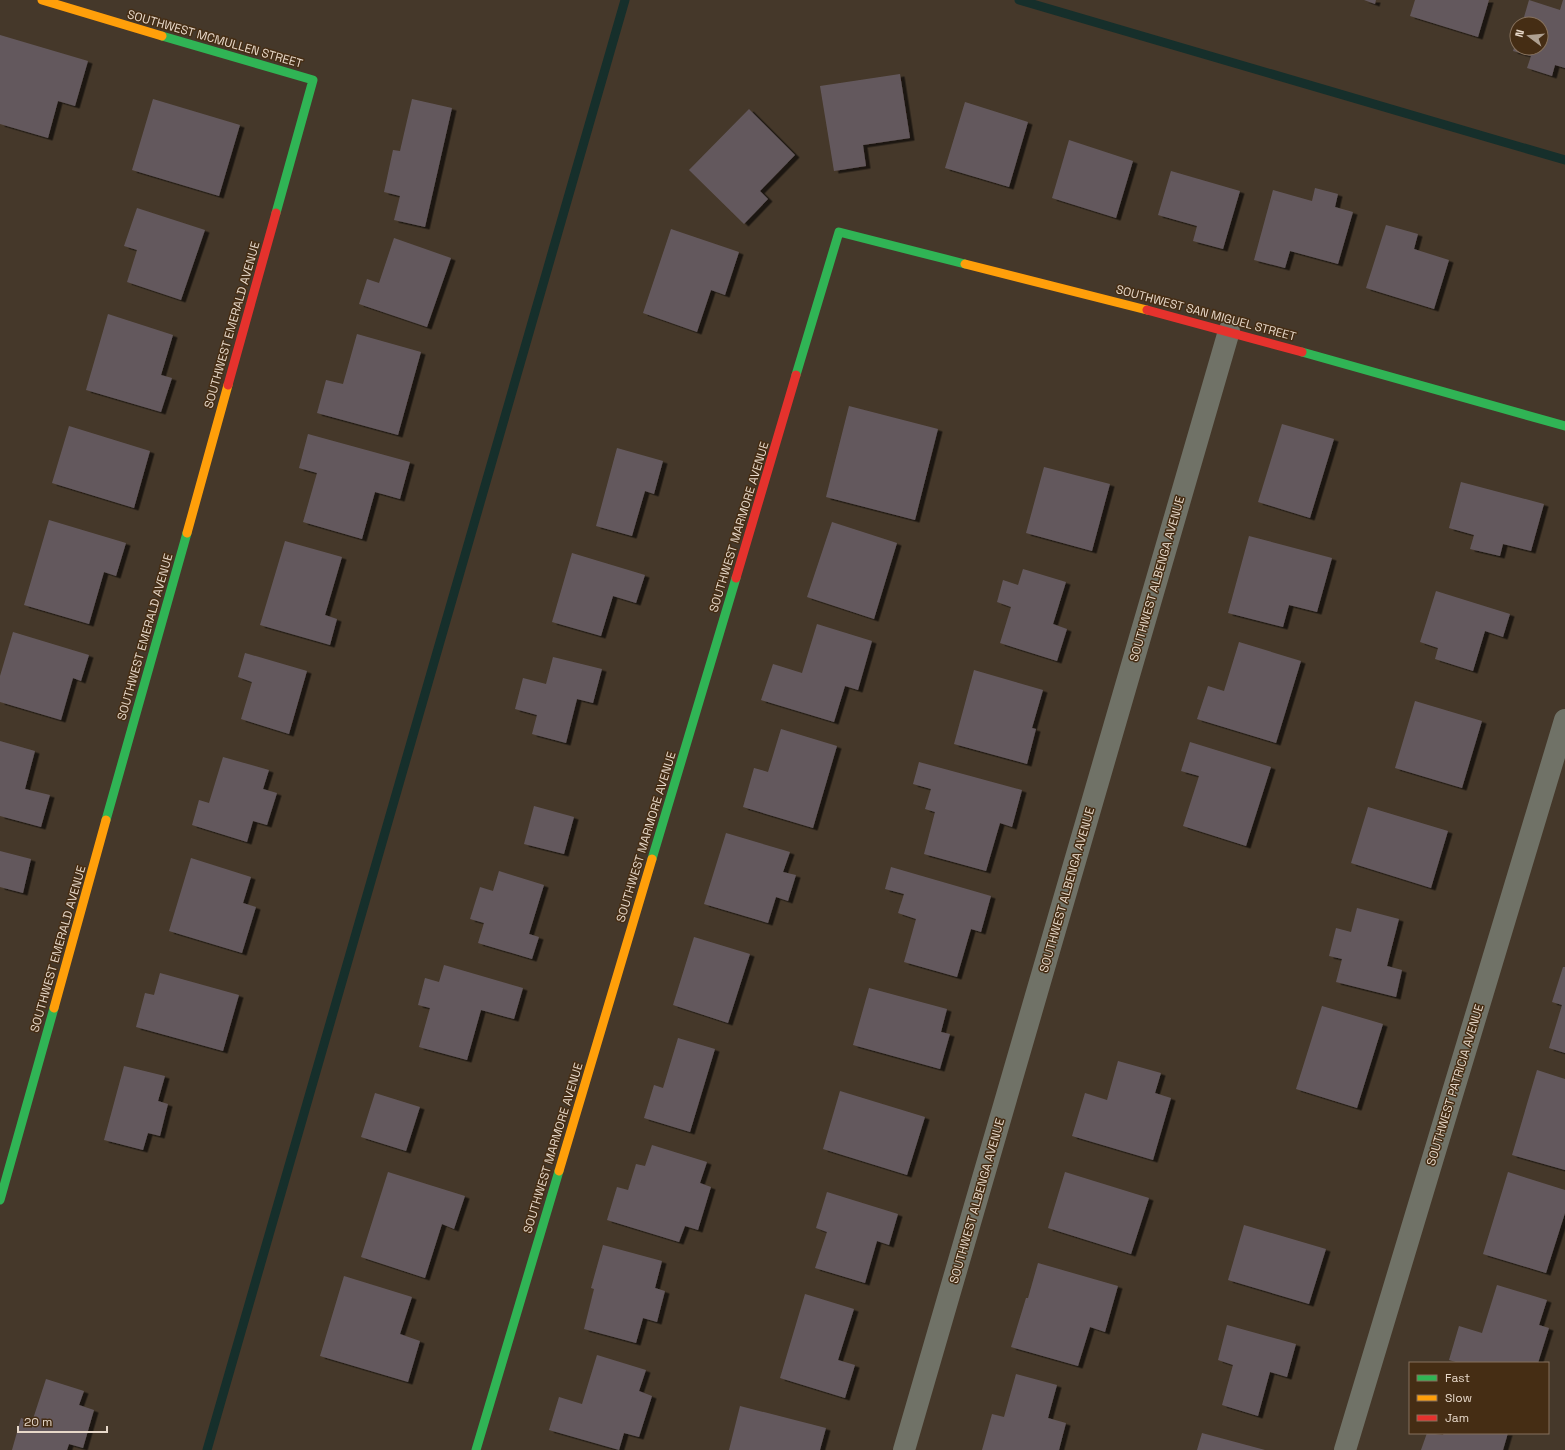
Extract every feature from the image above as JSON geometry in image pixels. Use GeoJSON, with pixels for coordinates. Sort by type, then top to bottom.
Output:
{"type":"FeatureCollection","features":[{"type":"Feature","properties":{"kind":"street","name":"SOUTHWEST MCMULLEN STREET"},"geometry":{"type":"LineString","coordinates":[[42,0],[313,80]]}},
{"type":"Feature","properties":{"kind":"street","name":"SOUTHWEST EMERALD AVENUE"},"geometry":{"type":"LineString","coordinates":[[0,1200],[313,80]]}},
{"type":"Feature","properties":{"kind":"street","name":"SOUTHWEST SAN MIGUEL STREET"},"geometry":{"type":"LineString","coordinates":[[839,232],[1229,331],[1565,426]]}},
{"type":"Feature","properties":{"kind":"street","name":"SOUTHWEST MARMORE AVENUE"},"geometry":{"type":"LineString","coordinates":[[476,1450],[839,232]]}},
{"type":"Feature","properties":{"kind":"street","name":"SOUTHWEST ALBENGA AVENUE"},"geometry":{"type":"LineString","coordinates":[[904,1450],[1229,331]]}},
{"type":"Feature","properties":{"kind":"street","name":"SOUTHWEST PATRICIA AVENUE"},"geometry":{"type":"LineString","coordinates":[[1346,1450],[1565,720]]}},
{"type":"Feature","properties":{"kind":"building"},"geometry":{"type":"Polygon","coordinates":[[[1364,0],[1376,0],[1375,4],[1364,0]]]}},
{"type":"Feature","properties":{"kind":"building"},"geometry":{"type":"Polygon","coordinates":[[[1415,0],[1489,0],[1478,37],[1410,16],[1415,0]]]}},
{"type":"Feature","properties":{"kind":"building"},"geometry":{"type":"Polygon","coordinates":[[[1529,0],[1560,10],[1563,0],[1565,0],[1565,68],[1555,65],[1552,76],[1527,68],[1531,56],[1549,56],[1549,16],[1524,16],[1529,0]]]}},
{"type":"Feature","properties":{"kind":"building"},"geometry":{"type":"Polygon","coordinates":[[[0,35],[88,61],[75,106],[58,101],[48,138],[0,124],[0,35]]]}},
{"type":"Feature","properties":{"kind":"building"},"geometry":{"type":"Polygon","coordinates":[[[900,74],[910,138],[863,145],[866,166],[834,171],[820,86],[900,74]]]}},
{"type":"Feature","properties":{"kind":"building"},"geometry":{"type":"Polygon","coordinates":[[[153,99],[240,125],[219,196],[132,170],[153,99]]]}},
{"type":"Feature","properties":{"kind":"building"},"geometry":{"type":"Polygon","coordinates":[[[412,99],[452,108],[425,227],[394,220],[400,196],[384,192],[393,150],[400,151],[412,99]]]}},
{"type":"Feature","properties":{"kind":"building"},"geometry":{"type":"Polygon","coordinates":[[[965,102],[1028,122],[1009,187],[945,168],[965,102]]]}},
{"type":"Feature","properties":{"kind":"building"},"geometry":{"type":"Polygon","coordinates":[[[749,109],[795,155],[760,191],[768,199],[744,224],[689,170],[749,109]]]}},
{"type":"Feature","properties":{"kind":"building"},"geometry":{"type":"Polygon","coordinates":[[[1069,140],[1133,161],[1116,218],[1052,198],[1069,140]]]}},
{"type":"Feature","properties":{"kind":"building"},"geometry":{"type":"Polygon","coordinates":[[[1171,171],[1240,191],[1223,249],[1193,241],[1197,226],[1158,215],[1171,171]]]}},
{"type":"Feature","properties":{"kind":"building"},"geometry":{"type":"Polygon","coordinates":[[[1315,188],[1338,194],[1335,207],[1353,212],[1338,264],[1290,251],[1285,268],[1254,260],[1273,190],[1312,201],[1315,188]]]}},
{"type":"Feature","properties":{"kind":"building"},"geometry":{"type":"Polygon","coordinates":[[[137,208],[205,230],[181,300],[127,282],[137,250],[124,246],[137,208]]]}},
{"type":"Feature","properties":{"kind":"building"},"geometry":{"type":"Polygon","coordinates":[[[1386,225],[1418,234],[1414,249],[1449,260],[1434,309],[1366,288],[1386,225]]]}},
{"type":"Feature","properties":{"kind":"building"},"geometry":{"type":"Polygon","coordinates":[[[671,229],[739,252],[725,295],[711,290],[697,332],[643,313],[671,229]]]}},
{"type":"Feature","properties":{"kind":"building"},"geometry":{"type":"Polygon","coordinates":[[[394,238],[451,258],[427,327],[359,304],[367,279],[379,283],[394,238]]]}},
{"type":"Feature","properties":{"kind":"building"},"geometry":{"type":"Polygon","coordinates":[[[108,314],[173,335],[161,375],[172,378],[161,412],[86,390],[108,314]]]}},
{"type":"Feature","properties":{"kind":"building"},"geometry":{"type":"Polygon","coordinates":[[[357,334],[421,352],[398,435],[317,413],[326,380],[343,384],[357,334]]]}},
{"type":"Feature","properties":{"kind":"building"},"geometry":{"type":"Polygon","coordinates":[[[849,406],[938,429],[915,520],[826,497],[849,406]]]}},
{"type":"Feature","properties":{"kind":"building"},"geometry":{"type":"Polygon","coordinates":[[[1282,424],[1334,439],[1310,518],[1258,502],[1282,424]]]}},
{"type":"Feature","properties":{"kind":"building"},"geometry":{"type":"Polygon","coordinates":[[[69,426],[150,451],[134,508],[52,483],[69,426]]]}},
{"type":"Feature","properties":{"kind":"building"},"geometry":{"type":"Polygon","coordinates":[[[308,434],[410,462],[400,499],[375,492],[362,539],[303,522],[317,473],[299,468],[308,434]]]}},
{"type":"Feature","properties":{"kind":"building"},"geometry":{"type":"Polygon","coordinates":[[[617,448],[663,461],[654,494],[645,491],[632,536],[596,526],[617,448]]]}},
{"type":"Feature","properties":{"kind":"building"},"geometry":{"type":"Polygon","coordinates":[[[1044,467],[1110,484],[1092,551],[1026,533],[1044,467]]]}},
{"type":"Feature","properties":{"kind":"building"},"geometry":{"type":"Polygon","coordinates":[[[1461,482],[1544,504],[1531,551],[1503,544],[1500,556],[1470,549],[1474,535],[1449,528],[1461,482]]]}},
{"type":"Feature","properties":{"kind":"building"},"geometry":{"type":"Polygon","coordinates":[[[49,520],[126,543],[116,576],[104,572],[89,624],[24,605],[49,520]]]}},
{"type":"Feature","properties":{"kind":"building"},"geometry":{"type":"Polygon","coordinates":[[[832,522],[897,543],[874,619],[807,597],[832,522]]]}},
{"type":"Feature","properties":{"kind":"building"},"geometry":{"type":"Polygon","coordinates":[[[1249,536],[1332,558],[1317,612],[1289,605],[1283,627],[1228,613],[1249,536]]]}},
{"type":"Feature","properties":{"kind":"building"},"geometry":{"type":"Polygon","coordinates":[[[285,541],[342,557],[325,615],[337,619],[330,645],[260,625],[285,541]]]}},
{"type":"Feature","properties":{"kind":"building"},"geometry":{"type":"Polygon","coordinates":[[[572,553],[645,575],[636,603],[613,596],[601,636],[552,622],[572,553]]]}},
{"type":"Feature","properties":{"kind":"building"},"geometry":{"type":"Polygon","coordinates":[[[1023,569],[1066,582],[1053,624],[1067,629],[1057,661],[1000,643],[1011,607],[997,602],[1003,580],[1018,585],[1023,569]]]}},
{"type":"Feature","properties":{"kind":"building"},"geometry":{"type":"Polygon","coordinates":[[[1436,591],[1510,614],[1503,637],[1485,631],[1473,671],[1435,659],[1438,648],[1420,642],[1436,591]]]}},
{"type":"Feature","properties":{"kind":"building"},"geometry":{"type":"Polygon","coordinates":[[[817,624],[872,641],[858,690],[845,686],[834,722],[761,700],[773,664],[802,673],[817,624]]]}},
{"type":"Feature","properties":{"kind":"building"},"geometry":{"type":"Polygon","coordinates":[[[13,632],[89,655],[81,681],[73,678],[61,720],[0,702],[0,676],[13,632]]]}},
{"type":"Feature","properties":{"kind":"building"},"geometry":{"type":"Polygon","coordinates":[[[1239,642],[1301,661],[1276,743],[1197,719],[1208,686],[1224,691],[1239,642]]]}},
{"type":"Feature","properties":{"kind":"building"},"geometry":{"type":"Polygon","coordinates":[[[245,653],[307,671],[289,734],[241,719],[252,682],[238,677],[245,653]]]}},
{"type":"Feature","properties":{"kind":"building"},"geometry":{"type":"Polygon","coordinates":[[[553,657],[602,669],[593,703],[577,699],[566,743],[532,734],[537,715],[515,709],[523,678],[546,684],[553,657]]]}},
{"type":"Feature","properties":{"kind":"building"},"geometry":{"type":"Polygon","coordinates":[[[974,670],[1043,690],[1032,728],[1036,729],[1027,764],[954,744],[974,670]]]}},
{"type":"Feature","properties":{"kind":"building"},"geometry":{"type":"Polygon","coordinates":[[[1415,701],[1482,721],[1462,788],[1395,768],[1415,701]]]}},
{"type":"Feature","properties":{"kind":"building"},"geometry":{"type":"Polygon","coordinates":[[[781,729],[837,746],[813,828],[743,807],[754,768],[768,772],[781,729]]]}},
{"type":"Feature","properties":{"kind":"building"},"geometry":{"type":"Polygon","coordinates":[[[0,741],[35,751],[25,789],[50,795],[41,827],[0,816],[0,741]]]}},
{"type":"Feature","properties":{"kind":"building"},"geometry":{"type":"Polygon","coordinates":[[[1190,742],[1271,767],[1246,846],[1183,826],[1199,776],[1181,771],[1190,742]]]}},
{"type":"Feature","properties":{"kind":"building"},"geometry":{"type":"Polygon","coordinates":[[[223,757],[269,770],[263,789],[277,793],[267,825],[253,821],[247,842],[192,825],[199,800],[209,803],[223,757]]]}},
{"type":"Feature","properties":{"kind":"building"},"geometry":{"type":"Polygon","coordinates":[[[919,762],[1022,790],[1012,827],[1000,823],[986,871],[924,854],[935,812],[925,809],[931,789],[913,784],[919,762]]]}},
{"type":"Feature","properties":{"kind":"building"},"geometry":{"type":"Polygon","coordinates":[[[534,806],[574,817],[564,854],[524,844],[534,806]]]}},
{"type":"Feature","properties":{"kind":"building"},"geometry":{"type":"Polygon","coordinates":[[[1368,807],[1448,831],[1431,888],[1351,863],[1368,807]]]}},
{"type":"Feature","properties":{"kind":"building"},"geometry":{"type":"Polygon","coordinates":[[[726,833],[790,852],[783,872],[796,875],[788,901],[776,897],[768,923],[704,904],[726,833]]]}},
{"type":"Feature","properties":{"kind":"building"},"geometry":{"type":"Polygon","coordinates":[[[0,851],[31,859],[23,893],[0,887],[0,851]]]}},
{"type":"Feature","properties":{"kind":"building"},"geometry":{"type":"Polygon","coordinates":[[[191,858],[251,877],[243,903],[256,907],[242,953],[169,931],[191,858]]]}},
{"type":"Feature","properties":{"kind":"building"},"geometry":{"type":"Polygon","coordinates":[[[891,867],[991,896],[981,932],[971,929],[957,977],[904,962],[916,919],[898,913],[904,894],[885,889],[891,867]]]}},
{"type":"Feature","properties":{"kind":"building"},"geometry":{"type":"Polygon","coordinates":[[[499,871],[544,885],[529,934],[539,937],[532,959],[478,943],[484,923],[470,919],[480,887],[493,891],[499,871]]]}},
{"type":"Feature","properties":{"kind":"building"},"geometry":{"type":"Polygon","coordinates":[[[1357,908],[1399,919],[1387,966],[1402,970],[1396,997],[1336,982],[1342,959],[1329,956],[1336,928],[1351,932],[1357,908]]]}},
{"type":"Feature","properties":{"kind":"building"},"geometry":{"type":"Polygon","coordinates":[[[694,937],[750,954],[728,1023],[673,1005],[694,937]]]}},
{"type":"Feature","properties":{"kind":"building"},"geometry":{"type":"Polygon","coordinates":[[[444,965],[523,988],[514,1019],[481,1010],[467,1060],[419,1047],[430,1008],[418,1005],[425,978],[439,982],[444,965]]]}},
{"type":"Feature","properties":{"kind":"building"},"geometry":{"type":"Polygon","coordinates":[[[1563,967],[1565,967],[1565,1053],[1549,1048],[1562,1005],[1552,1002],[1563,967]]]}},
{"type":"Feature","properties":{"kind":"building"},"geometry":{"type":"Polygon","coordinates":[[[160,973],[239,995],[223,1051],[136,1027],[145,993],[154,995],[160,973]]]}},
{"type":"Feature","properties":{"kind":"building"},"geometry":{"type":"Polygon","coordinates":[[[869,988],[947,1009],[941,1032],[950,1034],[940,1069],[853,1045],[869,988]]]}},
{"type":"Feature","properties":{"kind":"building"},"geometry":{"type":"Polygon","coordinates":[[[1322,1006],[1383,1024],[1357,1108],[1296,1089],[1322,1006]]]}},
{"type":"Feature","properties":{"kind":"building"},"geometry":{"type":"Polygon","coordinates":[[[678,1038],[715,1049],[690,1132],[644,1118],[654,1085],[663,1088],[678,1038]]]}},
{"type":"Feature","properties":{"kind":"building"},"geometry":{"type":"Polygon","coordinates":[[[1118,1061],[1161,1073],[1155,1093],[1171,1098],[1153,1160],[1072,1136],[1085,1093],[1107,1100],[1118,1061]]]}},
{"type":"Feature","properties":{"kind":"building"},"geometry":{"type":"Polygon","coordinates":[[[124,1066],[165,1076],[158,1101],[168,1104],[160,1136],[148,1133],[143,1150],[104,1140],[124,1066]]]}},
{"type":"Feature","properties":{"kind":"building"},"geometry":{"type":"Polygon","coordinates":[[[1537,1070],[1565,1079],[1565,1170],[1512,1155],[1537,1070]]]}},
{"type":"Feature","properties":{"kind":"building"},"geometry":{"type":"Polygon","coordinates":[[[840,1091],[925,1117],[907,1175],[823,1149],[840,1091]]]}},
{"type":"Feature","properties":{"kind":"building"},"geometry":{"type":"Polygon","coordinates":[[[375,1093],[420,1107],[406,1151],[361,1137],[375,1093]]]}},
{"type":"Feature","properties":{"kind":"building"},"geometry":{"type":"Polygon","coordinates":[[[652,1145],[707,1162],[700,1183],[711,1187],[698,1230],[685,1226],[679,1242],[607,1220],[617,1187],[628,1190],[636,1164],[645,1166],[652,1145]]]}},
{"type":"Feature","properties":{"kind":"building"},"geometry":{"type":"Polygon","coordinates":[[[388,1172],[465,1196],[454,1229],[442,1224],[425,1278],[361,1257],[388,1172]]]}},
{"type":"Feature","properties":{"kind":"building"},"geometry":{"type":"Polygon","coordinates":[[[1065,1172],[1149,1198],[1131,1254],[1048,1228],[1065,1172]]]}},
{"type":"Feature","properties":{"kind":"building"},"geometry":{"type":"Polygon","coordinates":[[[1508,1172],[1565,1190],[1565,1213],[1546,1273],[1483,1254],[1508,1172]]]}},
{"type":"Feature","properties":{"kind":"building"},"geometry":{"type":"Polygon","coordinates":[[[827,1192],[898,1214],[889,1245],[877,1241],[865,1283],[815,1268],[827,1232],[816,1228],[827,1192]]]}},
{"type":"Feature","properties":{"kind":"building"},"geometry":{"type":"Polygon","coordinates":[[[1244,1225],[1326,1249],[1309,1304],[1228,1280],[1244,1225]]]}},
{"type":"Feature","properties":{"kind":"building"},"geometry":{"type":"Polygon","coordinates":[[[603,1245],[662,1261],[655,1288],[665,1291],[657,1322],[643,1318],[636,1343],[584,1329],[594,1289],[591,1288],[603,1245]]]}},
{"type":"Feature","properties":{"kind":"building"},"geometry":{"type":"Polygon","coordinates":[[[1038,1263],[1118,1286],[1105,1332],[1090,1327],[1078,1366],[1011,1347],[1038,1263]]]}},
{"type":"Feature","properties":{"kind":"building"},"geometry":{"type":"Polygon","coordinates":[[[344,1276],[412,1297],[400,1334],[420,1341],[408,1382],[320,1356],[344,1276]]]}},
{"type":"Feature","properties":{"kind":"building"},"geometry":{"type":"Polygon","coordinates":[[[1497,1285],[1547,1300],[1539,1325],[1549,1328],[1538,1362],[1456,1362],[1449,1360],[1459,1326],[1482,1333],[1497,1285]]]}},
{"type":"Feature","properties":{"kind":"building"},"geometry":{"type":"Polygon","coordinates":[[[805,1294],[854,1309],[838,1360],[855,1365],[845,1398],[780,1378],[805,1294]]]}},
{"type":"Feature","properties":{"kind":"building"},"geometry":{"type":"Polygon","coordinates":[[[1227,1325],[1296,1344],[1287,1377],[1270,1372],[1258,1416],[1222,1405],[1233,1365],[1218,1360],[1227,1325]]]}},
{"type":"Feature","properties":{"kind":"building"},"geometry":{"type":"Polygon","coordinates":[[[597,1355],[646,1370],[639,1391],[652,1396],[639,1437],[624,1433],[619,1450],[549,1430],[559,1397],[582,1404],[597,1355]]]}},
{"type":"Feature","properties":{"kind":"building"},"geometry":{"type":"Polygon","coordinates":[[[1016,1374],[1057,1385],[1048,1418],[1066,1423],[1059,1450],[982,1450],[992,1414],[1004,1417],[1016,1374]]]}},
{"type":"Feature","properties":{"kind":"building"},"geometry":{"type":"Polygon","coordinates":[[[46,1379],[84,1391],[79,1405],[94,1410],[83,1448],[69,1444],[67,1450],[12,1450],[21,1418],[32,1422],[46,1379]]]}},
{"type":"Feature","properties":{"kind":"building"},"geometry":{"type":"Polygon","coordinates":[[[740,1406],[826,1428],[820,1450],[729,1450],[740,1406]]]}},
{"type":"Feature","properties":{"kind":"building"},"geometry":{"type":"Polygon","coordinates":[[[1202,1433],[1265,1450],[1197,1450],[1202,1433]]]}},
{"type":"Feature","properties":{"kind":"building"},"geometry":{"type":"Polygon","coordinates":[[[1427,1434],[1508,1434],[1503,1450],[1421,1450],[1427,1434]]]}},
{"type":"Feature","properties":{"kind":"waterway"},"geometry":{"type":"LineString","coordinates":[[207,1450],[625,0]]}},
{"type":"Feature","properties":{"kind":"waterway"},"geometry":{"type":"LineString","coordinates":[[1019,0],[1565,160]]}},
{"type":"Feature","properties":{"kind":"traffic: fast"},"geometry":{"type":"LineString","coordinates":[[162,36],[313,80],[276,213]]}},
{"type":"Feature","properties":{"kind":"traffic: fast"},"geometry":{"type":"LineString","coordinates":[[796,375],[839,232],[965,264]]}},
{"type":"Feature","properties":{"kind":"traffic: fast"},"geometry":{"type":"LineString","coordinates":[[1302,352],[1565,426]]}},
{"type":"Feature","properties":{"kind":"traffic: fast"},"geometry":{"type":"LineString","coordinates":[[106,820],[187,533]]}},
{"type":"Feature","properties":{"kind":"traffic: fast"},"geometry":{"type":"LineString","coordinates":[[652,859],[736,578]]}},
{"type":"Feature","properties":{"kind":"traffic: fast"},"geometry":{"type":"LineString","coordinates":[[0,1200],[54,1008]]}},
{"type":"Feature","properties":{"kind":"traffic: fast"},"geometry":{"type":"LineString","coordinates":[[476,1450],[559,1171]]}},
{"type":"Feature","properties":{"kind":"traffic: slow"},"geometry":{"type":"LineString","coordinates":[[42,0],[162,36]]}},
{"type":"Feature","properties":{"kind":"traffic: slow"},"geometry":{"type":"LineString","coordinates":[[965,264],[1147,310]]}},
{"type":"Feature","properties":{"kind":"traffic: slow"},"geometry":{"type":"LineString","coordinates":[[187,533],[228,385]]}},
{"type":"Feature","properties":{"kind":"traffic: slow"},"geometry":{"type":"LineString","coordinates":[[54,1008],[106,820]]}},
{"type":"Feature","properties":{"kind":"traffic: slow"},"geometry":{"type":"LineString","coordinates":[[559,1171],[652,859]]}},
{"type":"Feature","properties":{"kind":"traffic: jam"},"geometry":{"type":"LineString","coordinates":[[228,385],[276,213]]}},
{"type":"Feature","properties":{"kind":"traffic: jam"},"geometry":{"type":"LineString","coordinates":[[1147,310],[1302,352]]}},
{"type":"Feature","properties":{"kind":"traffic: jam"},"geometry":{"type":"LineString","coordinates":[[736,578],[796,375]]}}]}
